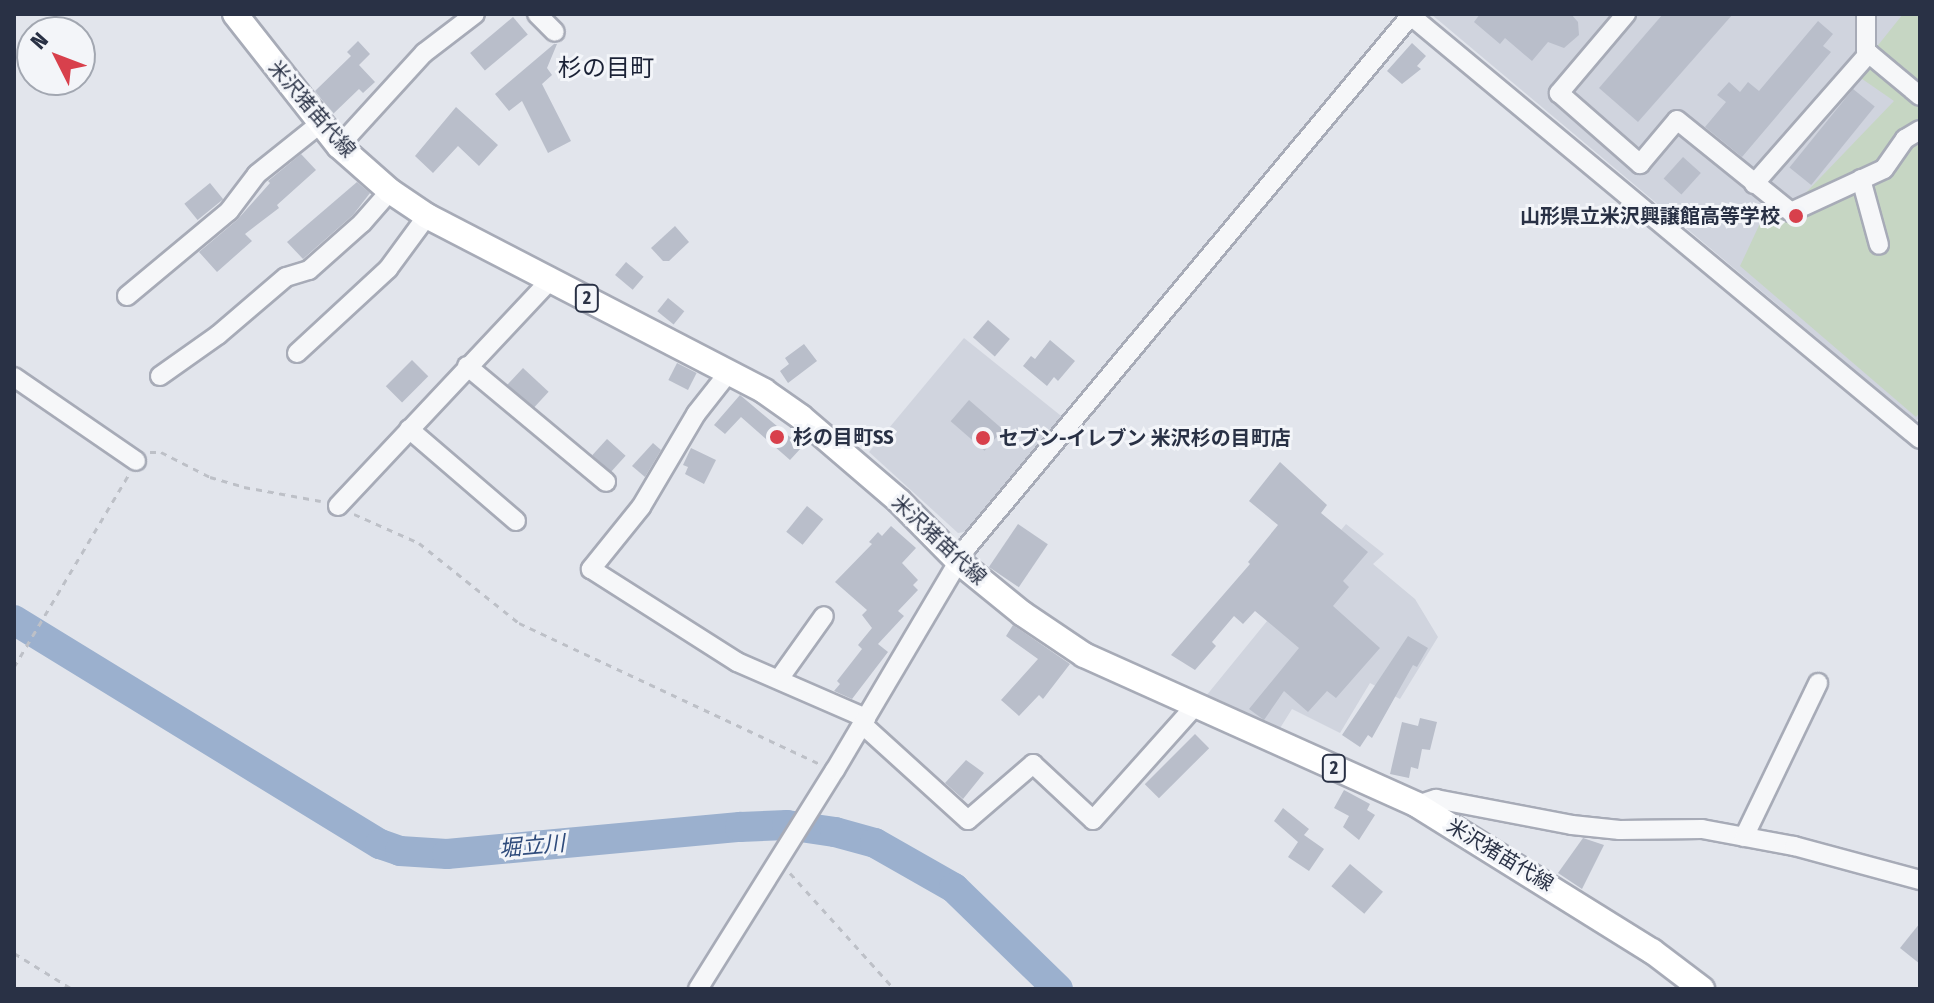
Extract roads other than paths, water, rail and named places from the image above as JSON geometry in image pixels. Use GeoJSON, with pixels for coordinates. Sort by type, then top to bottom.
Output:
{"type":"FeatureCollection","features":[{"type":"Feature","properties":{"kind":"main road","name":"米沢猪苗代線"},"geometry":{"type":"LineString","coordinates":[[235,14],[339,146],[390,191],[427,216],[729,372],[801,417],[899,501],[959,562],[1023,614],[1084,655],[1417,805],[1652,951],[1702,989]]}},
{"type":"Feature","properties":{"kind":"street"},"geometry":{"type":"LineString","coordinates":[[339,146],[424,53],[475,14]]}},
{"type":"Feature","properties":{"kind":"street"},"geometry":{"type":"LineString","coordinates":[[537,14],[555,32]]}},
{"type":"Feature","properties":{"kind":"street"},"geometry":{"type":"LineString","coordinates":[[1626,14],[1559,93],[1640,164],[1677,120],[1791,212],[1884,169],[1905,139],[1920,130]]}},
{"type":"Feature","properties":{"kind":"street"},"geometry":{"type":"LineString","coordinates":[[1866,14],[1864,23],[1869,53],[1920,96]]}},
{"type":"Feature","properties":{"kind":"street"},"geometry":{"type":"LineString","coordinates":[[698,989],[835,770],[967,547],[1411,15],[1917,432]]}},
{"type":"Feature","properties":{"kind":"street"},"geometry":{"type":"LineString","coordinates":[[1754,184],[1869,53]]}},
{"type":"Feature","properties":{"kind":"street"},"geometry":{"type":"LineString","coordinates":[[127,296],[229,211],[257,174],[321,123]]}},
{"type":"Feature","properties":{"kind":"street"},"geometry":{"type":"LineString","coordinates":[[1861,179],[1879,245]]}},
{"type":"Feature","properties":{"kind":"street"},"geometry":{"type":"LineString","coordinates":[[160,376],[218,335],[286,277],[309,270],[362,223],[390,191]]}},
{"type":"Feature","properties":{"kind":"street"},"geometry":{"type":"LineString","coordinates":[[297,353],[388,269],[427,216]]}},
{"type":"Feature","properties":{"kind":"street"},"geometry":{"type":"LineString","coordinates":[[338,506],[551,279]]}},
{"type":"Feature","properties":{"kind":"street"},"geometry":{"type":"LineString","coordinates":[[467,366],[606,482]]}},
{"type":"Feature","properties":{"kind":"street"},"geometry":{"type":"LineString","coordinates":[[729,372],[696,414],[641,507],[591,569],[737,662],[864,721],[968,820],[1033,764],[1093,820],[1194,707]]}},
{"type":"Feature","properties":{"kind":"street"},"geometry":{"type":"LineString","coordinates":[[14,377],[136,461]]}},
{"type":"Feature","properties":{"kind":"street"},"geometry":{"type":"LineString","coordinates":[[409,429],[516,521]]}},
{"type":"Feature","properties":{"kind":"street"},"geometry":{"type":"LineString","coordinates":[[779,679],[824,616]]}},
{"type":"Feature","properties":{"kind":"street"},"geometry":{"type":"LineString","coordinates":[[1744,837],[1818,683]]}},
{"type":"Feature","properties":{"kind":"street"},"geometry":{"type":"LineString","coordinates":[[1417,805],[1436,799],[1572,825],[1620,830],[1702,829],[1794,846],[1920,880]]}},
{"type":"Feature","properties":{"kind":"waterway","name":"堀立川"},"geometry":{"type":"LineString","coordinates":[[14,620],[380,844],[400,851],[447,854],[740,827],[787,825],[835,832],[875,843],[954,888],[1058,989]]}},
{"type":"Feature","properties":{"kind":"place","name":"山形県立米沢興譲館高等学校"},"geometry":{"type":"Point","coordinates":[1796,216]}},
{"type":"Feature","properties":{"kind":"place","name":"杉の目町SS"},"geometry":{"type":"Point","coordinates":[777,437]}},
{"type":"Feature","properties":{"kind":"place","name":"セブン-イレブン 米沢杉の目町店"},"geometry":{"type":"Point","coordinates":[983,438]}},
{"type":"Feature","properties":{"kind":"district","name":"杉の目町"},"geometry":{"type":"Point","coordinates":[606,69]}}]}
